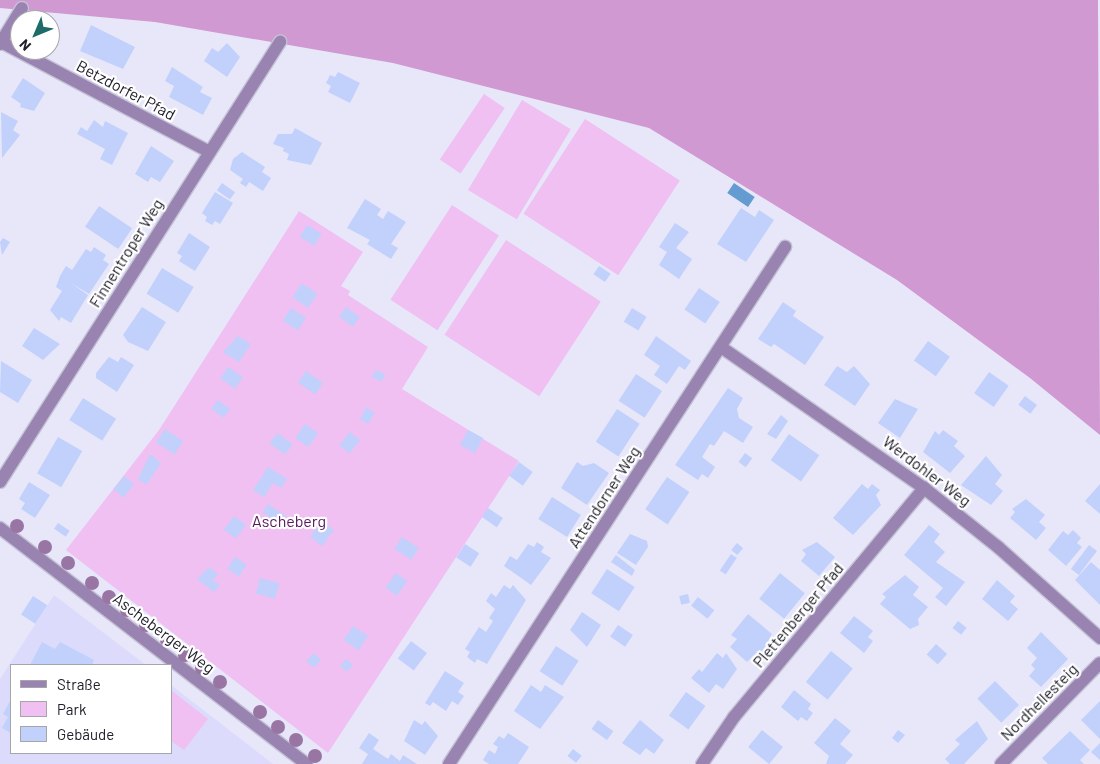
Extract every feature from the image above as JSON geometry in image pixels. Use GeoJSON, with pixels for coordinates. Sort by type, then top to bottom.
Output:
{"type":"FeatureCollection","features":[{"type":"Feature","properties":{"kind":"street"},"geometry":{"type":"LineString","coordinates":[[1,43],[22,8]]}},
{"type":"Feature","properties":{"kind":"street","name":"Finnentroper Weg"},"geometry":{"type":"LineString","coordinates":[[0,482],[280,42]]}},
{"type":"Feature","properties":{"kind":"street","name":"Betzdorfer Pfad"},"geometry":{"type":"LineString","coordinates":[[1,43],[210,152]]}},
{"type":"Feature","properties":{"kind":"street","name":"Attendorner Weg"},"geometry":{"type":"LineString","coordinates":[[449,764],[785,247]]}},
{"type":"Feature","properties":{"kind":"street","name":"Werdohler Weg"},"geometry":{"type":"LineString","coordinates":[[721,347],[924,488],[998,548],[1100,638]]}},
{"type":"Feature","properties":{"kind":"street","name":"Plettenberger Pfad"},"geometry":{"type":"LineString","coordinates":[[702,764],[734,717],[924,488]]}},
{"type":"Feature","properties":{"kind":"street","name":"Ascheberger Weg"},"geometry":{"type":"LineString","coordinates":[[0,528],[308,764]]}},
{"type":"Feature","properties":{"kind":"street","name":"Nordhellesteig"},"geometry":{"type":"LineString","coordinates":[[1001,764],[1100,663]]}},
{"type":"Feature","properties":{"kind":"shaded area"},"geometry":{"type":"Polygon","coordinates":[[[0,0],[1098,0],[1100,435],[1030,378],[897,280],[649,128],[393,63],[155,22],[60,13],[60,10],[0,8],[0,0]]]}},
{"type":"Feature","properties":{"kind":"shaded area"},"geometry":{"type":"Polygon","coordinates":[[[54,595],[145,664],[10,664],[10,754],[172,754],[172,686],[273,764],[0,764],[0,679],[54,595]]]}},
{"type":"Feature","properties":{"kind":"green space"},"geometry":{"type":"Polygon","coordinates":[[[484,94],[505,108],[461,173],[440,159],[484,94]]]}},
{"type":"Feature","properties":{"kind":"green space"},"geometry":{"type":"Polygon","coordinates":[[[522,100],[571,129],[517,219],[468,190],[522,100]]]}},
{"type":"Feature","properties":{"kind":"green space"},"geometry":{"type":"Polygon","coordinates":[[[585,119],[680,181],[618,275],[523,214],[585,119]]]}},
{"type":"Feature","properties":{"kind":"green space"},"geometry":{"type":"Polygon","coordinates":[[[452,205],[499,235],[437,330],[390,300],[452,205]]]}},
{"type":"Feature","properties":{"kind":"green space","name":"Ascheberg"},"geometry":{"type":"Polygon","coordinates":[[[299,211],[363,252],[341,286],[350,291],[348,295],[428,347],[402,389],[519,461],[328,753],[66,550],[159,430],[299,211]]]}},
{"type":"Feature","properties":{"kind":"green space"},"geometry":{"type":"Polygon","coordinates":[[[506,240],[601,302],[539,396],[444,335],[506,240]]]}},
{"type":"Feature","properties":{"kind":"green space"},"geometry":{"type":"Polygon","coordinates":[[[172,691],[208,719],[184,750],[172,742],[172,691]]]}},
{"type":"Feature","properties":{"kind":"water"},"geometry":{"type":"Polygon","coordinates":[[[734,183],[755,197],[748,207],[727,193],[734,183]]]}},
{"type":"Feature","properties":{"kind":"building"},"geometry":{"type":"Polygon","coordinates":[[[91,25],[135,47],[123,69],[80,51],[91,25]]]}},
{"type":"Feature","properties":{"kind":"building"},"geometry":{"type":"Polygon","coordinates":[[[227,43],[240,57],[227,77],[204,61],[212,48],[218,52],[227,43]]]}},
{"type":"Feature","properties":{"kind":"building"},"geometry":{"type":"Polygon","coordinates":[[[172,67],[203,87],[200,92],[212,98],[203,115],[169,97],[174,86],[165,81],[172,67]]]}},
{"type":"Feature","properties":{"kind":"building"},"geometry":{"type":"Polygon","coordinates":[[[338,72],[360,83],[350,103],[328,92],[331,86],[326,83],[330,75],[335,77],[338,72]]]}},
{"type":"Feature","properties":{"kind":"building"},"geometry":{"type":"Polygon","coordinates":[[[23,78],[45,93],[34,111],[20,107],[21,104],[11,97],[23,78]]]}},
{"type":"Feature","properties":{"kind":"building"},"geometry":{"type":"Polygon","coordinates":[[[1,112],[18,121],[13,130],[20,135],[2,158],[1,112]]]}},
{"type":"Feature","properties":{"kind":"building"},"geometry":{"type":"Polygon","coordinates":[[[94,120],[103,127],[105,121],[128,133],[112,165],[100,159],[105,149],[77,134],[81,127],[87,131],[94,120]]]}},
{"type":"Feature","properties":{"kind":"building"},"geometry":{"type":"Polygon","coordinates":[[[295,128],[322,143],[311,165],[287,160],[289,154],[283,151],[284,148],[273,144],[278,134],[292,134],[295,128]]]}},
{"type":"Feature","properties":{"kind":"building"},"geometry":{"type":"Polygon","coordinates":[[[151,146],[174,161],[160,182],[151,177],[148,182],[135,174],[151,146]]]}},
{"type":"Feature","properties":{"kind":"building"},"geometry":{"type":"Polygon","coordinates":[[[242,152],[265,167],[262,172],[271,178],[263,191],[249,182],[246,187],[240,183],[243,179],[230,170],[233,159],[242,152]]]}},
{"type":"Feature","properties":{"kind":"building"},"geometry":{"type":"Polygon","coordinates":[[[222,183],[235,192],[230,200],[217,190],[222,183]]]}},
{"type":"Feature","properties":{"kind":"building"},"geometry":{"type":"Polygon","coordinates":[[[215,192],[233,203],[220,224],[215,221],[212,225],[205,221],[207,217],[202,213],[215,192]]]}},
{"type":"Feature","properties":{"kind":"building"},"geometry":{"type":"Polygon","coordinates":[[[365,199],[381,209],[377,215],[383,219],[388,211],[406,222],[391,244],[398,248],[391,259],[367,244],[370,240],[347,228],[365,199]]]}},
{"type":"Feature","properties":{"kind":"building"},"geometry":{"type":"Polygon","coordinates":[[[99,206],[132,228],[118,249],[85,227],[99,206]]]}},
{"type":"Feature","properties":{"kind":"building"},"geometry":{"type":"Polygon","coordinates":[[[741,208],[755,217],[759,210],[774,220],[746,262],[717,244],[741,208]]]}},
{"type":"Feature","properties":{"kind":"building"},"geometry":{"type":"Polygon","coordinates":[[[675,223],[689,232],[676,248],[692,259],[679,279],[659,265],[667,252],[659,247],[675,223]]]}},
{"type":"Feature","properties":{"kind":"building"},"geometry":{"type":"Polygon","coordinates":[[[307,225],[322,234],[314,246],[300,237],[307,225]]]}},
{"type":"Feature","properties":{"kind":"building"},"geometry":{"type":"Polygon","coordinates":[[[189,233],[210,247],[195,271],[179,261],[182,256],[177,253],[189,233]]]}},
{"type":"Feature","properties":{"kind":"building"},"geometry":{"type":"Polygon","coordinates":[[[3,238],[10,242],[2,255],[0,242],[3,238]]]}},
{"type":"Feature","properties":{"kind":"building"},"geometry":{"type":"Polygon","coordinates":[[[94,247],[106,255],[103,260],[109,264],[89,294],[71,283],[88,295],[71,323],[61,317],[59,321],[50,310],[62,291],[56,287],[60,276],[66,266],[72,270],[86,249],[91,252],[94,247]]]}},
{"type":"Feature","properties":{"kind":"building"},"geometry":{"type":"Polygon","coordinates":[[[599,266],[611,274],[605,282],[593,274],[599,266]]]}},
{"type":"Feature","properties":{"kind":"building"},"geometry":{"type":"Polygon","coordinates":[[[162,268],[194,287],[178,313],[147,294],[162,268]]]}},
{"type":"Feature","properties":{"kind":"building"},"geometry":{"type":"Polygon","coordinates":[[[302,283],[318,294],[308,308],[292,297],[302,283]]]}},
{"type":"Feature","properties":{"kind":"building"},"geometry":{"type":"Polygon","coordinates":[[[699,288],[720,302],[705,324],[684,310],[699,288]]]}},
{"type":"Feature","properties":{"kind":"building"},"geometry":{"type":"Polygon","coordinates":[[[783,302],[796,311],[793,316],[824,337],[805,365],[774,344],[771,347],[758,339],[783,302]]]}},
{"type":"Feature","properties":{"kind":"building"},"geometry":{"type":"Polygon","coordinates":[[[142,307],[166,322],[148,351],[128,342],[123,335],[142,307]]]}},
{"type":"Feature","properties":{"kind":"building"},"geometry":{"type":"Polygon","coordinates":[[[346,307],[360,317],[353,327],[339,317],[346,307]]]}},
{"type":"Feature","properties":{"kind":"building"},"geometry":{"type":"Polygon","coordinates":[[[291,308],[306,318],[298,331],[283,320],[291,308]]]}},
{"type":"Feature","properties":{"kind":"building"},"geometry":{"type":"Polygon","coordinates":[[[632,308],[647,317],[638,330],[624,322],[632,308]]]}},
{"type":"Feature","properties":{"kind":"building"},"geometry":{"type":"Polygon","coordinates":[[[34,328],[60,344],[43,360],[22,346],[34,328]]]}},
{"type":"Feature","properties":{"kind":"building"},"geometry":{"type":"Polygon","coordinates":[[[238,336],[251,344],[239,362],[223,352],[238,336]]]}},
{"type":"Feature","properties":{"kind":"building"},"geometry":{"type":"Polygon","coordinates":[[[656,336],[691,361],[685,370],[679,366],[667,384],[654,375],[660,366],[644,355],[656,336]]]}},
{"type":"Feature","properties":{"kind":"building"},"geometry":{"type":"Polygon","coordinates":[[[928,341],[950,357],[936,376],[914,360],[928,341]]]}},
{"type":"Feature","properties":{"kind":"building"},"geometry":{"type":"Polygon","coordinates":[[[109,357],[118,362],[121,357],[134,365],[117,392],[96,378],[96,373],[109,357]]]}},
{"type":"Feature","properties":{"kind":"building"},"geometry":{"type":"Polygon","coordinates":[[[1,361],[32,380],[18,403],[0,392],[1,361]]]}},
{"type":"Feature","properties":{"kind":"building"},"geometry":{"type":"Polygon","coordinates":[[[837,366],[847,372],[854,366],[870,384],[855,406],[824,385],[837,366]]]}},
{"type":"Feature","properties":{"kind":"building"},"geometry":{"type":"Polygon","coordinates":[[[228,367],[243,377],[235,389],[220,379],[228,367]]]}},
{"type":"Feature","properties":{"kind":"building"},"geometry":{"type":"Polygon","coordinates":[[[375,370],[385,374],[382,382],[372,377],[375,370]]]}},
{"type":"Feature","properties":{"kind":"building"},"geometry":{"type":"Polygon","coordinates":[[[306,371],[323,383],[315,395],[298,382],[306,371]]]}},
{"type":"Feature","properties":{"kind":"building"},"geometry":{"type":"Polygon","coordinates":[[[989,372],[1009,386],[994,407],[974,393],[989,372]]]}},
{"type":"Feature","properties":{"kind":"building"},"geometry":{"type":"Polygon","coordinates":[[[636,374],[662,391],[645,418],[619,401],[636,374]]]}},
{"type":"Feature","properties":{"kind":"building"},"geometry":{"type":"Polygon","coordinates":[[[728,388],[743,398],[737,409],[739,418],[753,427],[743,443],[724,431],[714,446],[710,444],[702,457],[715,467],[708,478],[702,474],[698,480],[675,465],[728,388]]]}},
{"type":"Feature","properties":{"kind":"building"},"geometry":{"type":"Polygon","coordinates":[[[1025,396],[1037,405],[1030,414],[1018,405],[1025,396]]]}},
{"type":"Feature","properties":{"kind":"building"},"geometry":{"type":"Polygon","coordinates":[[[83,398],[116,419],[102,441],[69,420],[83,398]]]}},
{"type":"Feature","properties":{"kind":"building"},"geometry":{"type":"Polygon","coordinates":[[[895,399],[918,409],[900,438],[878,423],[895,399]]]}},
{"type":"Feature","properties":{"kind":"building"},"geometry":{"type":"Polygon","coordinates":[[[218,400],[230,409],[223,418],[211,409],[218,400]]]}},
{"type":"Feature","properties":{"kind":"building"},"geometry":{"type":"Polygon","coordinates":[[[366,407],[375,413],[368,424],[360,419],[366,407]]]}},
{"type":"Feature","properties":{"kind":"building"},"geometry":{"type":"Polygon","coordinates":[[[617,409],[640,424],[618,456],[596,442],[617,409]]]}},
{"type":"Feature","properties":{"kind":"building"},"geometry":{"type":"Polygon","coordinates":[[[781,415],[788,421],[776,439],[767,434],[781,415]]]}},
{"type":"Feature","properties":{"kind":"building"},"geometry":{"type":"Polygon","coordinates":[[[305,424],[318,433],[308,447],[295,438],[305,424]]]}},
{"type":"Feature","properties":{"kind":"building"},"geometry":{"type":"Polygon","coordinates":[[[165,429],[183,441],[174,455],[156,442],[165,429]]]}},
{"type":"Feature","properties":{"kind":"building"},"geometry":{"type":"Polygon","coordinates":[[[468,430],[483,438],[475,453],[460,445],[468,430]]]}},
{"type":"Feature","properties":{"kind":"building"},"geometry":{"type":"Polygon","coordinates":[[[943,430],[958,441],[954,446],[965,456],[950,473],[923,452],[935,431],[939,435],[943,430]]]}},
{"type":"Feature","properties":{"kind":"building"},"geometry":{"type":"Polygon","coordinates":[[[350,432],[360,440],[349,453],[339,445],[350,432]]]}},
{"type":"Feature","properties":{"kind":"building"},"geometry":{"type":"Polygon","coordinates":[[[277,433],[293,444],[285,455],[270,444],[277,433]]]}},
{"type":"Feature","properties":{"kind":"building"},"geometry":{"type":"Polygon","coordinates":[[[789,434],[819,455],[801,481],[771,460],[789,434]]]}},
{"type":"Feature","properties":{"kind":"building"},"geometry":{"type":"Polygon","coordinates":[[[58,437],[82,451],[61,487],[37,473],[58,437]]]}},
{"type":"Feature","properties":{"kind":"building"},"geometry":{"type":"Polygon","coordinates":[[[745,453],[752,458],[746,467],[739,462],[745,453]]]}},
{"type":"Feature","properties":{"kind":"building"},"geometry":{"type":"Polygon","coordinates":[[[150,454],[161,463],[146,485],[138,479],[150,454]]]}},
{"type":"Feature","properties":{"kind":"building"},"geometry":{"type":"Polygon","coordinates":[[[986,456],[1002,475],[995,484],[1003,491],[991,505],[961,485],[986,456]]]}},
{"type":"Feature","properties":{"kind":"building"},"geometry":{"type":"Polygon","coordinates":[[[519,462],[533,472],[523,486],[509,476],[519,462]]]}},
{"type":"Feature","properties":{"kind":"building"},"geometry":{"type":"Polygon","coordinates":[[[577,462],[583,466],[594,463],[609,473],[587,505],[561,488],[577,462]]]}},
{"type":"Feature","properties":{"kind":"building"},"geometry":{"type":"Polygon","coordinates":[[[268,467],[287,479],[281,488],[273,483],[264,497],[253,490],[268,467]]]}},
{"type":"Feature","properties":{"kind":"building"},"geometry":{"type":"Polygon","coordinates":[[[124,476],[134,484],[123,497],[113,489],[124,476]]]}},
{"type":"Feature","properties":{"kind":"building"},"geometry":{"type":"Polygon","coordinates":[[[667,477],[689,492],[668,524],[645,509],[667,477]]]}},
{"type":"Feature","properties":{"kind":"building"},"geometry":{"type":"Polygon","coordinates":[[[29,482],[50,495],[35,518],[21,509],[25,503],[19,499],[29,482]]]}},
{"type":"Feature","properties":{"kind":"building"},"geometry":{"type":"Polygon","coordinates":[[[862,484],[868,489],[872,484],[880,490],[876,495],[881,505],[853,535],[833,518],[862,484]]]}},
{"type":"Feature","properties":{"kind":"building"},"geometry":{"type":"Polygon","coordinates":[[[1100,484],[1100,514],[1085,501],[1100,484]]]}},
{"type":"Feature","properties":{"kind":"building"},"geometry":{"type":"Polygon","coordinates":[[[552,497],[581,515],[567,537],[538,519],[552,497]]]}},
{"type":"Feature","properties":{"kind":"building"},"geometry":{"type":"Polygon","coordinates":[[[1026,499],[1045,515],[1039,522],[1046,528],[1036,540],[1010,518],[1015,512],[1012,509],[1026,499]]]}},
{"type":"Feature","properties":{"kind":"building"},"geometry":{"type":"Polygon","coordinates":[[[268,504],[287,517],[281,525],[262,512],[268,504]]]}},
{"type":"Feature","properties":{"kind":"building"},"geometry":{"type":"Polygon","coordinates":[[[488,508],[503,518],[497,527],[482,517],[488,508]]]}},
{"type":"Feature","properties":{"kind":"building"},"geometry":{"type":"Polygon","coordinates":[[[234,516],[246,525],[236,539],[224,530],[234,516]]]}},
{"type":"Feature","properties":{"kind":"building"},"geometry":{"type":"Polygon","coordinates":[[[322,521],[334,530],[322,546],[310,537],[322,521]]]}},
{"type":"Feature","properties":{"kind":"building"},"geometry":{"type":"Polygon","coordinates":[[[58,523],[70,531],[66,537],[54,529],[58,523]]]}},
{"type":"Feature","properties":{"kind":"building"},"geometry":{"type":"Polygon","coordinates":[[[929,525],[940,534],[934,542],[945,552],[936,562],[965,582],[946,606],[935,597],[943,588],[904,555],[929,525]]]}},
{"type":"Feature","properties":{"kind":"building"},"geometry":{"type":"Polygon","coordinates":[[[1073,530],[1081,538],[1077,543],[1082,547],[1066,566],[1048,550],[1063,531],[1068,535],[1073,530]]]}},
{"type":"Feature","properties":{"kind":"building"},"geometry":{"type":"Polygon","coordinates":[[[630,534],[647,541],[648,547],[636,565],[617,553],[630,534]]]}},
{"type":"Feature","properties":{"kind":"building"},"geometry":{"type":"Polygon","coordinates":[[[402,537],[419,548],[411,560],[394,549],[402,537]]]}},
{"type":"Feature","properties":{"kind":"building"},"geometry":{"type":"Polygon","coordinates":[[[537,542],[544,547],[541,552],[551,558],[531,585],[504,566],[510,556],[517,560],[528,544],[534,547],[537,542]]]}},
{"type":"Feature","properties":{"kind":"building"},"geometry":{"type":"Polygon","coordinates":[[[817,542],[835,557],[819,576],[801,561],[806,554],[802,550],[817,542]]]}},
{"type":"Feature","properties":{"kind":"building"},"geometry":{"type":"Polygon","coordinates":[[[737,543],[743,548],[737,555],[731,550],[737,543]]]}},
{"type":"Feature","properties":{"kind":"building"},"geometry":{"type":"Polygon","coordinates":[[[465,544],[479,553],[471,567],[456,557],[465,544]]]}},
{"type":"Feature","properties":{"kind":"building"},"geometry":{"type":"Polygon","coordinates":[[[1089,545],[1097,551],[1079,575],[1071,569],[1089,545]]]}},
{"type":"Feature","properties":{"kind":"building"},"geometry":{"type":"Polygon","coordinates":[[[731,554],[737,558],[726,574],[720,571],[731,554]]]}},
{"type":"Feature","properties":{"kind":"building"},"geometry":{"type":"Polygon","coordinates":[[[616,555],[635,570],[632,576],[611,562],[616,555]]]}},
{"type":"Feature","properties":{"kind":"building"},"geometry":{"type":"Polygon","coordinates":[[[235,557],[247,565],[239,576],[227,569],[235,557]]]}},
{"type":"Feature","properties":{"kind":"building"},"geometry":{"type":"Polygon","coordinates":[[[1091,562],[1100,570],[1100,605],[1075,580],[1091,562]]]}},
{"type":"Feature","properties":{"kind":"building"},"geometry":{"type":"Polygon","coordinates":[[[209,567],[218,574],[213,580],[220,585],[214,592],[197,579],[209,567]]]}},
{"type":"Feature","properties":{"kind":"building"},"geometry":{"type":"Polygon","coordinates":[[[607,569],[635,587],[619,611],[591,593],[607,569]]]}},
{"type":"Feature","properties":{"kind":"building"},"geometry":{"type":"Polygon","coordinates":[[[396,573],[407,581],[397,596],[385,588],[396,573]]]}},
{"type":"Feature","properties":{"kind":"building"},"geometry":{"type":"Polygon","coordinates":[[[780,573],[805,593],[784,619],[759,599],[780,573]]]}},
{"type":"Feature","properties":{"kind":"building"},"geometry":{"type":"Polygon","coordinates":[[[905,575],[919,587],[913,595],[928,607],[918,619],[919,625],[910,629],[880,604],[886,597],[882,594],[905,575]]]}},
{"type":"Feature","properties":{"kind":"building"},"geometry":{"type":"Polygon","coordinates":[[[260,578],[279,583],[275,599],[256,593],[260,578]]]}},
{"type":"Feature","properties":{"kind":"building"},"geometry":{"type":"Polygon","coordinates":[[[997,580],[1015,596],[1010,602],[1018,609],[1008,621],[982,599],[997,580]]]}},
{"type":"Feature","properties":{"kind":"building"},"geometry":{"type":"Polygon","coordinates":[[[504,585],[510,589],[513,585],[526,600],[487,664],[477,659],[475,663],[467,657],[470,652],[465,649],[479,627],[486,632],[493,621],[489,618],[495,609],[486,601],[491,593],[496,597],[504,585]]]}},
{"type":"Feature","properties":{"kind":"building"},"geometry":{"type":"Polygon","coordinates":[[[688,594],[690,603],[681,605],[679,596],[688,594]]]}},
{"type":"Feature","properties":{"kind":"building"},"geometry":{"type":"Polygon","coordinates":[[[33,596],[47,605],[35,624],[21,614],[33,596]]]}},
{"type":"Feature","properties":{"kind":"building"},"geometry":{"type":"Polygon","coordinates":[[[698,597],[714,610],[707,619],[691,606],[698,597]]]}},
{"type":"Feature","properties":{"kind":"building"},"geometry":{"type":"Polygon","coordinates":[[[582,612],[601,625],[587,647],[570,630],[582,612]]]}},
{"type":"Feature","properties":{"kind":"building"},"geometry":{"type":"Polygon","coordinates":[[[748,614],[772,634],[761,654],[758,651],[747,662],[730,647],[737,639],[731,635],[748,614]]]}},
{"type":"Feature","properties":{"kind":"building"},"geometry":{"type":"Polygon","coordinates":[[[854,616],[873,631],[868,637],[873,641],[864,653],[840,633],[854,616]]]}},
{"type":"Feature","properties":{"kind":"building"},"geometry":{"type":"Polygon","coordinates":[[[958,621],[967,628],[961,635],[952,628],[958,621]]]}},
{"type":"Feature","properties":{"kind":"building"},"geometry":{"type":"Polygon","coordinates":[[[618,625],[633,635],[625,647],[610,637],[618,625]]]}},
{"type":"Feature","properties":{"kind":"building"},"geometry":{"type":"Polygon","coordinates":[[[353,626],[368,636],[358,650],[343,640],[353,626]]]}},
{"type":"Feature","properties":{"kind":"building"},"geometry":{"type":"Polygon","coordinates":[[[1041,632],[1068,659],[1041,687],[1029,676],[1035,669],[1031,665],[1037,658],[1027,648],[1041,632]]]}},
{"type":"Feature","properties":{"kind":"building"},"geometry":{"type":"Polygon","coordinates":[[[411,641],[427,653],[414,671],[398,659],[411,641]]]}},
{"type":"Feature","properties":{"kind":"building"},"geometry":{"type":"Polygon","coordinates":[[[42,642],[55,649],[60,642],[94,660],[92,664],[31,664],[42,642]]]}},
{"type":"Feature","properties":{"kind":"building"},"geometry":{"type":"Polygon","coordinates":[[[936,644],[947,654],[938,664],[927,654],[936,644]]]}},
{"type":"Feature","properties":{"kind":"building"},"geometry":{"type":"Polygon","coordinates":[[[556,646],[579,661],[562,686],[540,671],[556,646]]]}},
{"type":"Feature","properties":{"kind":"building"},"geometry":{"type":"Polygon","coordinates":[[[831,651],[853,669],[828,700],[806,682],[831,651]]]}},
{"type":"Feature","properties":{"kind":"building"},"geometry":{"type":"Polygon","coordinates":[[[314,653],[321,660],[313,668],[306,661],[314,653]]]}},
{"type":"Feature","properties":{"kind":"building"},"geometry":{"type":"Polygon","coordinates":[[[717,653],[723,658],[726,653],[737,669],[723,689],[716,684],[709,693],[691,678],[699,669],[702,672],[717,653]]]}},
{"type":"Feature","properties":{"kind":"building"},"geometry":{"type":"Polygon","coordinates":[[[346,659],[353,665],[347,672],[340,666],[346,659]]]}},
{"type":"Feature","properties":{"kind":"building"},"geometry":{"type":"Polygon","coordinates":[[[445,671],[464,683],[458,692],[464,696],[458,705],[452,701],[446,711],[433,702],[430,706],[425,703],[445,671]]]}},
{"type":"Feature","properties":{"kind":"building"},"geometry":{"type":"Polygon","coordinates":[[[995,681],[1019,705],[1001,723],[977,699],[995,681]]]}},
{"type":"Feature","properties":{"kind":"building"},"geometry":{"type":"Polygon","coordinates":[[[531,685],[541,692],[545,685],[564,697],[540,729],[514,711],[531,685]]]}},
{"type":"Feature","properties":{"kind":"building"},"geometry":{"type":"Polygon","coordinates":[[[794,690],[811,704],[808,709],[813,713],[807,721],[801,717],[798,721],[781,707],[794,690]]]}},
{"type":"Feature","properties":{"kind":"building"},"geometry":{"type":"Polygon","coordinates":[[[686,692],[705,706],[688,730],[669,715],[686,692]]]}},
{"type":"Feature","properties":{"kind":"building"},"geometry":{"type":"Polygon","coordinates":[[[10,701],[10,732],[2,728],[8,717],[3,714],[10,701]]]}},
{"type":"Feature","properties":{"kind":"building"},"geometry":{"type":"Polygon","coordinates":[[[1100,701],[1100,739],[1081,720],[1100,701]]]}},
{"type":"Feature","properties":{"kind":"building"},"geometry":{"type":"Polygon","coordinates":[[[835,718],[851,731],[840,744],[853,755],[845,764],[826,764],[829,756],[814,743],[835,718]]]}},
{"type":"Feature","properties":{"kind":"building"},"geometry":{"type":"Polygon","coordinates":[[[414,720],[422,725],[425,721],[438,736],[425,755],[404,741],[414,720]]]}},
{"type":"Feature","properties":{"kind":"building"},"geometry":{"type":"Polygon","coordinates":[[[598,720],[613,731],[607,740],[592,729],[598,720]]]}},
{"type":"Feature","properties":{"kind":"building"},"geometry":{"type":"Polygon","coordinates":[[[640,720],[664,740],[654,754],[646,748],[640,755],[622,743],[640,720]]]}},
{"type":"Feature","properties":{"kind":"building"},"geometry":{"type":"Polygon","coordinates":[[[977,721],[988,739],[964,764],[950,764],[945,759],[960,744],[955,740],[977,721]]]}},
{"type":"Feature","properties":{"kind":"building"},"geometry":{"type":"Polygon","coordinates":[[[762,730],[783,747],[769,764],[748,747],[762,730]]]}},
{"type":"Feature","properties":{"kind":"building"},"geometry":{"type":"Polygon","coordinates":[[[898,730],[905,735],[898,743],[892,738],[898,730]]]}},
{"type":"Feature","properties":{"kind":"building"},"geometry":{"type":"Polygon","coordinates":[[[1070,731],[1090,750],[1080,760],[1084,764],[1048,764],[1042,758],[1070,731]]]}},
{"type":"Feature","properties":{"kind":"building"},"geometry":{"type":"Polygon","coordinates":[[[369,733],[379,740],[373,749],[388,759],[391,754],[400,761],[403,755],[417,764],[362,764],[368,754],[359,748],[369,733]]]}},
{"type":"Feature","properties":{"kind":"building"},"geometry":{"type":"Polygon","coordinates":[[[508,733],[529,747],[518,764],[489,764],[483,760],[489,750],[495,754],[498,747],[493,744],[499,736],[504,739],[508,733]]]}},
{"type":"Feature","properties":{"kind":"building"},"geometry":{"type":"Polygon","coordinates":[[[1100,743],[1100,760],[1091,752],[1100,743]]]}},
{"type":"Feature","properties":{"kind":"building"},"geometry":{"type":"Polygon","coordinates":[[[573,749],[582,756],[576,763],[567,756],[573,749]]]}}]}
